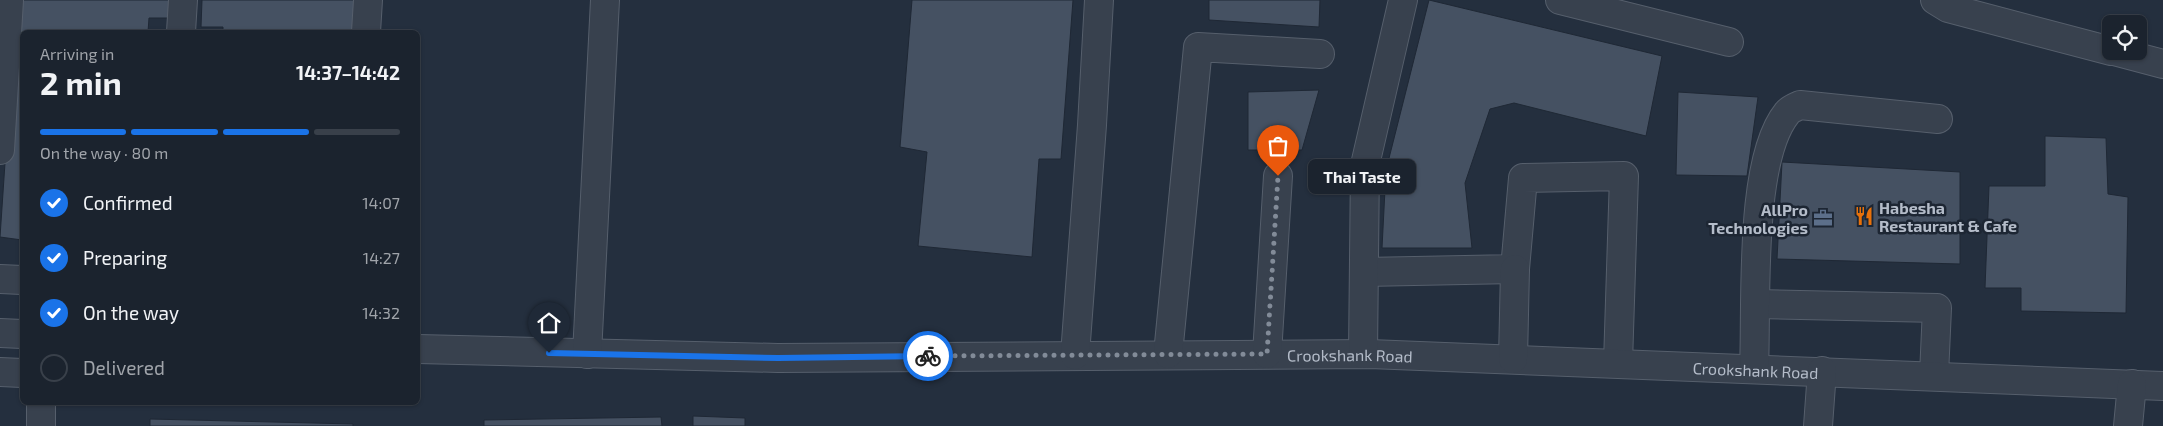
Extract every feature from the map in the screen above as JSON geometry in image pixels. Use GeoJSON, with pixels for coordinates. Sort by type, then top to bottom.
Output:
{"type":"FeatureCollection","features":[{"type":"Feature","properties":{"kind":"street"},"geometry":{"type":"LineString","coordinates":[[0,150],[9,0]]}},
{"type":"Feature","properties":{"kind":"street"},"geometry":{"type":"LineString","coordinates":[[181,30],[183,0]]}},
{"type":"Feature","properties":{"kind":"street"},"geometry":{"type":"LineString","coordinates":[[366,30],[368,0]]}},
{"type":"Feature","properties":{"kind":"street"},"geometry":{"type":"LineString","coordinates":[[587,354],[605,0]]}},
{"type":"Feature","properties":{"kind":"street"},"geometry":{"type":"LineString","coordinates":[[1075,354],[1092,125],[1098,0]]}},
{"type":"Feature","properties":{"kind":"street"},"geometry":{"type":"LineString","coordinates":[[1363,354],[1365,165],[1403,0]]}},
{"type":"Feature","properties":{"kind":"street"},"geometry":{"type":"LineString","coordinates":[[1560,0],[1729,42]]}},
{"type":"Feature","properties":{"kind":"street"},"geometry":{"type":"LineString","coordinates":[[1945,3],[2102,48]]}},
{"type":"Feature","properties":{"kind":"street"},"geometry":{"type":"LineString","coordinates":[[1168,354],[1198,47],[1320,54]]}},
{"type":"Feature","properties":{"kind":"street"},"geometry":{"type":"LineString","coordinates":[[2147,60],[2163,64]]}},
{"type":"Feature","properties":{"kind":"street"},"geometry":{"type":"LineString","coordinates":[[1754,368],[1759,211],[1768,153],[1778,128],[1788,112],[1800,105],[1938,119]]}},
{"type":"Feature","properties":{"kind":"street"},"geometry":{"type":"LineString","coordinates":[[1267,354],[1278,176]]}},
{"type":"Feature","properties":{"kind":"street"},"geometry":{"type":"LineString","coordinates":[[1512,359],[1515,269],[1523,178],[1624,176],[1618,363]]}},
{"type":"Feature","properties":{"kind":"street"},"geometry":{"type":"LineString","coordinates":[[1364,272],[1515,269]]}},
{"type":"Feature","properties":{"kind":"street"},"geometry":{"type":"LineString","coordinates":[[0,279],[20,280]]}},
{"type":"Feature","properties":{"kind":"street"},"geometry":{"type":"LineString","coordinates":[[1756,304],[1937,308],[1934,375]]}},
{"type":"Feature","properties":{"kind":"street"},"geometry":{"type":"LineString","coordinates":[[0,333],[20,334]]}},
{"type":"Feature","properties":{"kind":"street","name":"Crookshank Road"},"geometry":{"type":"LineString","coordinates":[[420,349],[778,358],[1075,354],[1363,354],[1934,375],[2163,386]]}},
{"type":"Feature","properties":{"kind":"street"},"geometry":{"type":"LineString","coordinates":[[1818,426],[1822,371]]}},
{"type":"Feature","properties":{"kind":"street"},"geometry":{"type":"LineString","coordinates":[[0,372],[20,373]]}},
{"type":"Feature","properties":{"kind":"street"},"geometry":{"type":"LineString","coordinates":[[2128,426],[2132,384]]}},
{"type":"Feature","properties":{"kind":"street"},"geometry":{"type":"LineString","coordinates":[[41,405],[41,426]]}},
{"type":"Feature","properties":{"kind":"building"},"geometry":{"type":"Polygon","coordinates":[[[16,0],[171,0],[169,18],[149,18],[148,30],[20,30],[20,240],[0,237],[16,0]]]}},
{"type":"Feature","properties":{"kind":"building"},"geometry":{"type":"Polygon","coordinates":[[[202,0],[362,0],[359,30],[223,30],[223,27],[201,27],[202,0]]]}},
{"type":"Feature","properties":{"kind":"building"},"geometry":{"type":"Polygon","coordinates":[[[912,0],[1073,0],[1061,159],[1039,159],[1032,257],[918,246],[927,152],[900,147],[912,0]]]}},
{"type":"Feature","properties":{"kind":"building"},"geometry":{"type":"Polygon","coordinates":[[[1209,0],[1320,0],[1319,27],[1209,20],[1209,0]]]}},
{"type":"Feature","properties":{"kind":"building"},"geometry":{"type":"Polygon","coordinates":[[[1429,0],[1662,56],[1646,136],[1514,103],[1490,109],[1465,183],[1472,248],[1382,248],[1386,170],[1429,0]]]}},
{"type":"Feature","properties":{"kind":"building"},"geometry":{"type":"Polygon","coordinates":[[[1319,90],[1302,150],[1248,150],[1248,92],[1319,90]]]}},
{"type":"Feature","properties":{"kind":"building"},"geometry":{"type":"Polygon","coordinates":[[[1678,92],[1758,97],[1747,176],[1676,175],[1678,92]]]}},
{"type":"Feature","properties":{"kind":"building"},"geometry":{"type":"Polygon","coordinates":[[[2045,136],[2106,138],[2108,194],[2128,197],[2126,313],[2021,311],[2021,288],[1985,288],[1989,186],[2045,186],[2045,136]]]}},
{"type":"Feature","properties":{"kind":"building"},"geometry":{"type":"Polygon","coordinates":[[[1782,162],[1960,172],[1960,264],[1777,259],[1782,162]]]}},
{"type":"Feature","properties":{"kind":"building"},"geometry":{"type":"Polygon","coordinates":[[[693,416],[745,418],[745,426],[693,426],[693,416]]]}},
{"type":"Feature","properties":{"kind":"building"},"geometry":{"type":"Polygon","coordinates":[[[661,417],[662,426],[484,426],[484,420],[661,417]]]}},
{"type":"Feature","properties":{"kind":"building"},"geometry":{"type":"Polygon","coordinates":[[[150,419],[353,424],[353,426],[150,426],[150,419]]]}},
{"type":"Feature","properties":{"kind":"way so far"},"geometry":{"type":"LineString","coordinates":[[928,356],[1267,354],[1278,176]]}},
{"type":"Feature","properties":{"kind":"place","name":"Thai Taste"},"geometry":{"type":"Point","coordinates":[1278,176]}},
{"type":"Feature","properties":{"kind":"place","name":"Habesha Restaurant & Cafe"},"geometry":{"type":"Point","coordinates":[1864,216]}},
{"type":"Feature","properties":{"kind":"place","name":"AllPro Technologies"},"geometry":{"type":"Point","coordinates":[1823,218]}},
{"type":"Feature","properties":{"kind":"route"},"geometry":{"type":"LineString","coordinates":[[549,353],[778,358],[928,356]]}}]}
